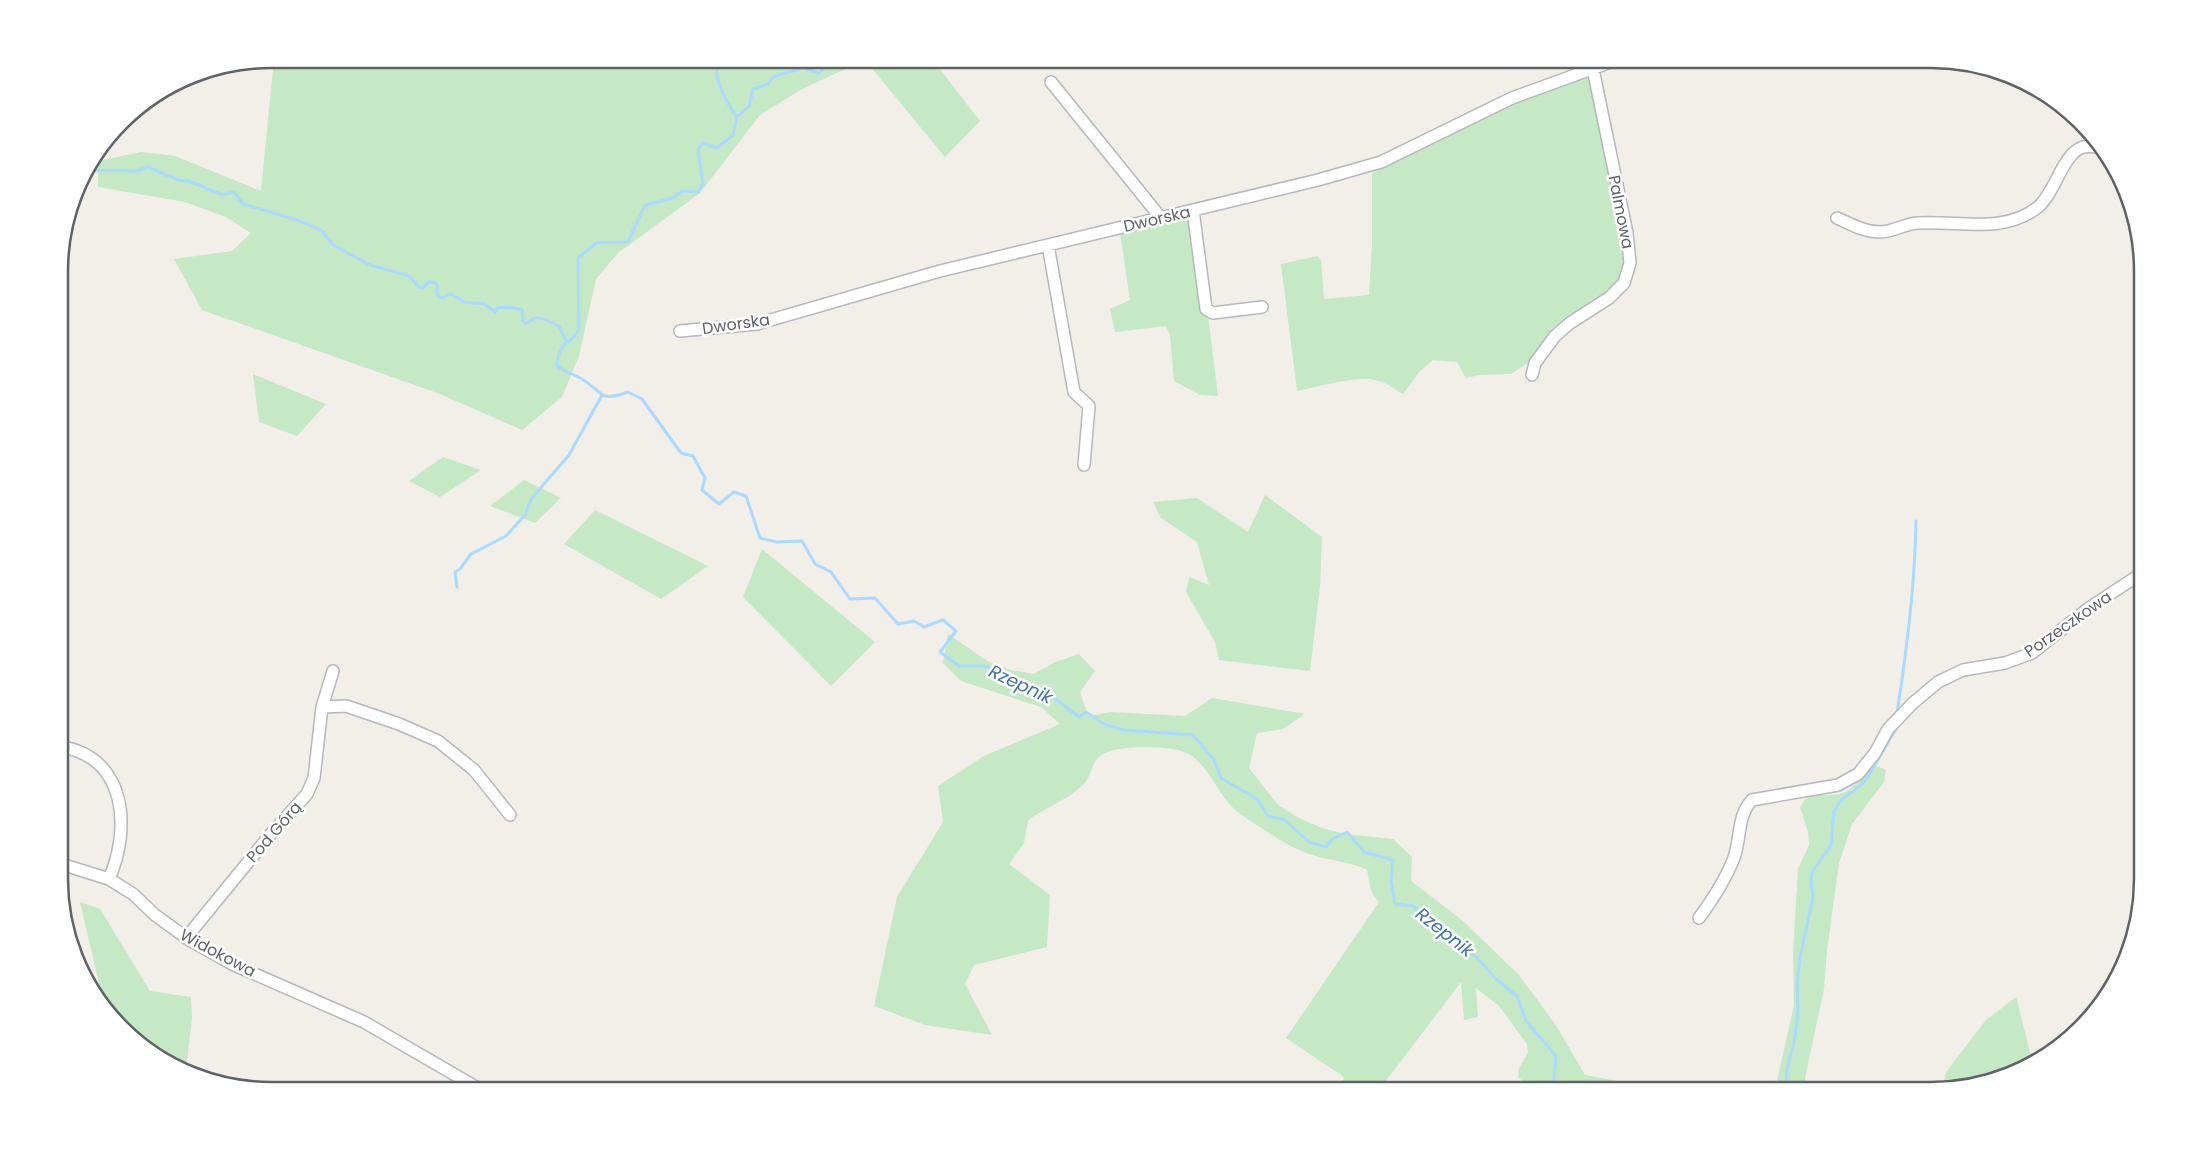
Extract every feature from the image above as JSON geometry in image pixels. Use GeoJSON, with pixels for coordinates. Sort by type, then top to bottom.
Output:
{"type":"FeatureCollection","features":[{"type":"Feature","properties":{"kind":"street","name":"Dworska"},"geometry":{"type":"LineString","coordinates":[[680,331],[757,324],[940,271],[1292,187],[1381,162],[1512,98],[1593,69]]}},
{"type":"Feature","properties":{"kind":"street","name":"Palmowa"},"geometry":{"type":"LineString","coordinates":[[1532,375],[1534,362],[1555,336],[1570,323],[1609,298],[1624,283],[1630,263],[1627,233],[1593,69]]}},
{"type":"Feature","properties":{"kind":"street"},"geometry":{"type":"LineString","coordinates":[[1051,82],[1161,218]]}},
{"type":"Feature","properties":{"kind":"street"},"geometry":{"type":"LineString","coordinates":[[1837,218],[1864,230],[1880,232],[1915,223],[1997,224],[2021,218],[2048,197],[2073,154],[2083,147],[2093,146]]}},
{"type":"Feature","properties":{"kind":"street"},"geometry":{"type":"LineString","coordinates":[[1193,210],[1206,310],[1213,313],[1262,307]]}},
{"type":"Feature","properties":{"kind":"street"},"geometry":{"type":"LineString","coordinates":[[1048,245],[1074,392],[1089,406],[1084,465]]}},
{"type":"Feature","properties":{"kind":"street","name":"Porzeczkowa"},"geometry":{"type":"LineString","coordinates":[[1699,918],[1723,885],[1735,855],[1744,808],[1752,800],[1838,785],[1858,774],[1874,753],[1888,729],[1913,702],[1938,682],[1963,670],[2005,662],[2032,653],[2090,608],[2134,578]]}},
{"type":"Feature","properties":{"kind":"street","name":"Pod Górą"},"geometry":{"type":"LineString","coordinates":[[186,938],[271,834],[307,794],[314,778],[322,708],[333,671]]}},
{"type":"Feature","properties":{"kind":"street"},"geometry":{"type":"LineString","coordinates":[[322,708],[346,706],[399,724],[438,741],[474,770],[510,815]]}},
{"type":"Feature","properties":{"kind":"street"},"geometry":{"type":"LineString","coordinates":[[68,749],[82,752],[94,759],[106,770],[115,786],[119,806],[120,828],[117,851],[109,879]]}},
{"type":"Feature","properties":{"kind":"street","name":"Widokowa"},"geometry":{"type":"LineString","coordinates":[[68,866],[109,879],[133,894],[186,938],[232,964],[364,1022],[467,1082]]}},
{"type":"Feature","properties":{"kind":"green space"},"geometry":{"type":"Polygon","coordinates":[[[273,68],[848,68],[802,89],[760,115],[700,193],[618,253],[596,279],[579,356],[562,397],[522,430],[440,394],[202,310],[174,259],[232,251],[251,233],[226,217],[185,202],[98,187],[98,164],[100,160],[141,152],[175,156],[261,191],[273,68]]]}},
{"type":"Feature","properties":{"kind":"green space"},"geometry":{"type":"Polygon","coordinates":[[[872,68],[939,68],[980,121],[945,157],[872,68]]]}},
{"type":"Feature","properties":{"kind":"green space"},"geometry":{"type":"Polygon","coordinates":[[[1588,75],[1592,78],[1626,256],[1625,271],[1616,288],[1555,326],[1528,363],[1511,374],[1479,375],[1466,378],[1457,362],[1433,360],[1420,371],[1403,394],[1385,383],[1371,379],[1350,380],[1297,391],[1281,264],[1317,256],[1321,260],[1324,299],[1369,295],[1372,245],[1372,173],[1530,94],[1588,75]]]}},
{"type":"Feature","properties":{"kind":"green space"},"geometry":{"type":"Polygon","coordinates":[[[1187,215],[1201,310],[1208,315],[1218,396],[1200,395],[1174,381],[1170,335],[1166,326],[1115,332],[1110,309],[1130,300],[1120,232],[1187,215]]]}},
{"type":"Feature","properties":{"kind":"green space"},"geometry":{"type":"Polygon","coordinates":[[[253,374],[326,404],[297,436],[259,422],[253,374]]]}},
{"type":"Feature","properties":{"kind":"green space"},"geometry":{"type":"Polygon","coordinates":[[[443,457],[481,470],[440,497],[409,481],[443,457]]]}},
{"type":"Feature","properties":{"kind":"green space"},"geometry":{"type":"Polygon","coordinates":[[[524,480],[561,498],[535,523],[490,506],[524,480]]]}},
{"type":"Feature","properties":{"kind":"green space"},"geometry":{"type":"Polygon","coordinates":[[[1265,495],[1322,537],[1320,586],[1310,671],[1219,660],[1215,642],[1186,592],[1189,577],[1209,585],[1197,542],[1161,518],[1153,502],[1197,498],[1248,532],[1265,495]]]}},
{"type":"Feature","properties":{"kind":"green space"},"geometry":{"type":"Polygon","coordinates":[[[595,510],[708,566],[661,599],[564,544],[595,510]]]}},
{"type":"Feature","properties":{"kind":"green space"},"geometry":{"type":"Polygon","coordinates":[[[762,549],[875,642],[831,686],[743,597],[762,549]]]}},
{"type":"Feature","properties":{"kind":"green space"},"geometry":{"type":"Polygon","coordinates":[[[948,634],[989,662],[1011,670],[1034,674],[1055,662],[1079,654],[1095,671],[1080,692],[1088,716],[1111,712],[1185,716],[1212,698],[1305,714],[1283,729],[1257,733],[1249,768],[1278,805],[1299,818],[1322,828],[1345,834],[1393,839],[1412,857],[1411,881],[1462,920],[1519,975],[1557,1027],[1585,1075],[1622,1082],[1524,1082],[1518,1077],[1519,1068],[1528,1053],[1527,1044],[1499,1006],[1476,988],[1478,1017],[1464,1020],[1461,982],[1385,1082],[1342,1082],[1344,1077],[1286,1038],[1379,902],[1369,883],[1367,870],[1300,851],[1267,832],[1228,803],[1206,770],[1192,756],[1174,749],[1148,747],[1122,749],[1103,754],[1096,760],[1083,785],[1028,820],[1024,843],[1009,864],[1050,895],[1047,947],[974,965],[965,984],[992,1035],[925,1025],[874,1006],[897,897],[943,822],[938,786],[984,756],[1060,724],[1041,707],[961,681],[943,663],[948,634]]]}},
{"type":"Feature","properties":{"kind":"green space"},"geometry":{"type":"Polygon","coordinates":[[[1868,762],[1886,770],[1884,782],[1852,824],[1839,863],[1827,951],[1824,989],[1805,1078],[1806,1082],[1777,1082],[1794,1005],[1793,953],[1798,869],[1809,845],[1808,832],[1800,807],[1808,795],[1831,795],[1846,792],[1857,782],[1868,762]]]}},
{"type":"Feature","properties":{"kind":"green space"},"geometry":{"type":"Polygon","coordinates":[[[80,902],[100,909],[150,991],[191,997],[192,1018],[187,1063],[147,1040],[127,1022],[109,1002],[100,988],[80,902]]]}},
{"type":"Feature","properties":{"kind":"green space"},"geometry":{"type":"Polygon","coordinates":[[[2016,997],[2030,1053],[2034,1054],[2021,1061],[1984,1075],[1944,1081],[1946,1072],[1986,1020],[2016,997]]]}},
{"type":"Feature","properties":{"kind":"waterway"},"geometry":{"type":"LineString","coordinates":[[717,68],[721,89],[737,117]]}},
{"type":"Feature","properties":{"kind":"waterway","name":"Rzepnik"},"geometry":{"type":"LineString","coordinates":[[803,68],[819,73],[824,68]]}},
{"type":"Feature","properties":{"kind":"waterway","name":"Rzepnik"},"geometry":{"type":"LineString","coordinates":[[803,68],[773,77],[768,84],[753,89],[749,106],[737,117],[733,135],[717,148],[703,143],[698,150],[703,184],[698,192],[682,191],[673,198],[645,205],[628,242],[596,243],[578,258],[579,329],[576,335],[560,350],[557,366],[582,379],[606,396],[628,392],[642,399],[681,453],[693,456],[705,478],[702,490],[719,504],[734,492],[746,496],[760,538],[777,542],[802,541],[815,564],[831,572],[850,599],[875,598],[898,624],[914,621],[924,627],[943,620],[956,631],[940,652],[959,666],[986,666],[1053,697],[1079,717],[1086,712],[1104,724],[1123,730],[1193,735],[1214,760],[1221,778],[1257,799],[1268,816],[1285,820],[1309,842],[1326,847],[1334,838],[1347,832],[1364,852],[1393,860],[1391,880],[1395,904],[1413,906],[1476,957],[1496,979],[1517,996],[1526,1021],[1556,1056],[1554,1082]]}},
{"type":"Feature","properties":{"kind":"waterway"},"geometry":{"type":"LineString","coordinates":[[94,170],[137,171],[148,167],[178,180],[189,181],[223,195],[234,192],[243,204],[297,220],[321,230],[333,245],[370,265],[409,276],[419,287],[423,288],[429,281],[437,284],[437,295],[442,298],[451,294],[464,302],[485,304],[495,312],[498,308],[503,307],[522,310],[523,321],[526,324],[534,318],[541,318],[559,326],[566,341]]}},
{"type":"Feature","properties":{"kind":"waterway"},"geometry":{"type":"LineString","coordinates":[[457,587],[455,572],[460,569],[471,554],[506,536],[525,515],[531,499],[569,455],[602,395]]}},
{"type":"Feature","properties":{"kind":"waterway"},"geometry":{"type":"LineString","coordinates":[[1897,713],[1910,617],[1916,521]]}},
{"type":"Feature","properties":{"kind":"waterway"},"geometry":{"type":"LineString","coordinates":[[1786,1082],[1798,1012],[1797,984],[1800,958],[1813,897],[1812,872],[1831,845],[1834,811],[1841,800],[1862,784],[1869,775],[1897,727]]}}]}
